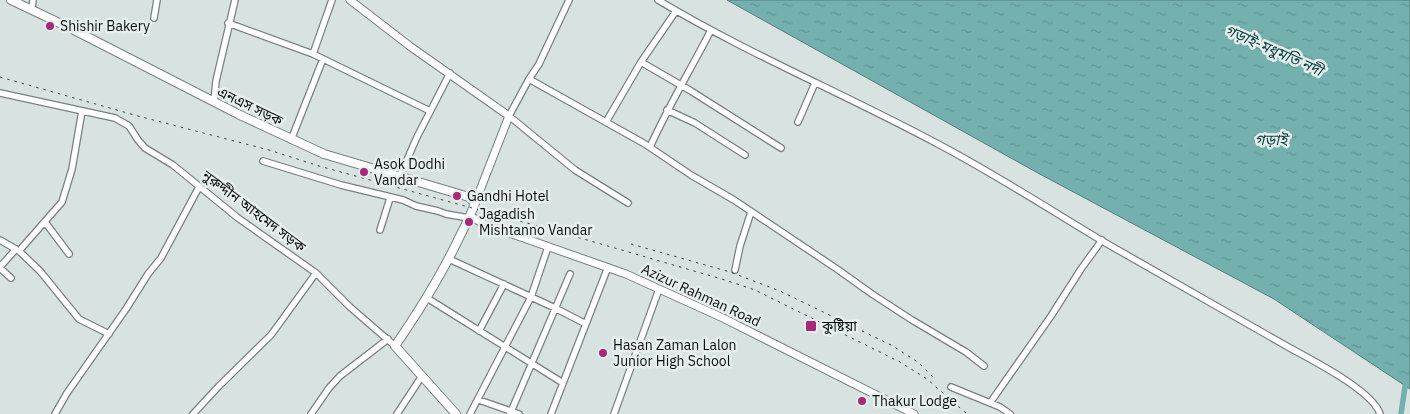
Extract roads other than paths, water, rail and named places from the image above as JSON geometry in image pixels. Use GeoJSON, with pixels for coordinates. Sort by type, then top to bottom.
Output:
{"type":"FeatureCollection","features":[{"type":"Feature","properties":{"kind":"main road","name":"এনএস সড়ক"},"geometry":{"type":"LineString","coordinates":[[11,0],[291,140],[324,154],[469,197],[475,203]]}},
{"type":"Feature","properties":{"kind":"main road"},"geometry":{"type":"LineString","coordinates":[[395,346],[427,298],[449,259],[475,203]]}},
{"type":"Feature","properties":{"kind":"main road","name":"নুরুদ্দীন আহমেদ সড়ক"},"geometry":{"type":"LineString","coordinates":[[395,346],[456,414]]}},
{"type":"Feature","properties":{"kind":"street"},"geometry":{"type":"LineString","coordinates":[[32,9],[34,0]]}},
{"type":"Feature","properties":{"kind":"street"},"geometry":{"type":"LineString","coordinates":[[154,18],[157,0]]}},
{"type":"Feature","properties":{"kind":"street"},"geometry":{"type":"LineString","coordinates":[[214,102],[216,81],[226,42],[228,23],[235,0]]}},
{"type":"Feature","properties":{"kind":"street"},"geometry":{"type":"LineString","coordinates":[[313,54],[332,0]]}},
{"type":"Feature","properties":{"kind":"street"},"geometry":{"type":"LineString","coordinates":[[350,0],[411,47],[509,116],[581,175],[628,203]]}},
{"type":"Feature","properties":{"kind":"street"},"geometry":{"type":"LineString","coordinates":[[475,203],[509,116],[539,64],[570,0]]}},
{"type":"Feature","properties":{"kind":"street"},"geometry":{"type":"LineString","coordinates":[[658,0],[711,30],[940,145],[1364,392],[1373,401],[1380,414]]}},
{"type":"Feature","properties":{"kind":"street"},"geometry":{"type":"LineString","coordinates":[[606,122],[641,62],[676,11]]}},
{"type":"Feature","properties":{"kind":"street"},"geometry":{"type":"LineString","coordinates":[[228,23],[313,54],[430,111]]}},
{"type":"Feature","properties":{"kind":"street"},"geometry":{"type":"LineString","coordinates":[[650,147],[667,110],[711,30]]}},
{"type":"Feature","properties":{"kind":"street"},"geometry":{"type":"LineString","coordinates":[[291,140],[322,59]]}},
{"type":"Feature","properties":{"kind":"street"},"geometry":{"type":"LineString","coordinates":[[641,62],[682,85],[782,148]]}},
{"type":"Feature","properties":{"kind":"street"},"geometry":{"type":"LineString","coordinates":[[400,176],[417,137],[450,73]]}},
{"type":"Feature","properties":{"kind":"street"},"geometry":{"type":"LineString","coordinates":[[529,79],[650,147],[837,269],[888,305],[966,352],[984,366]]}},
{"type":"Feature","properties":{"kind":"street"},"geometry":{"type":"LineString","coordinates":[[798,122],[815,82]]}},
{"type":"Feature","properties":{"kind":"street","name":"নুরুদ্দীন আহমেদ সড়ক"},"geometry":{"type":"LineString","coordinates":[[0,93],[123,121],[145,148],[172,165],[238,218],[316,273],[350,307],[395,346]]}},
{"type":"Feature","properties":{"kind":"street"},"geometry":{"type":"LineString","coordinates":[[667,110],[695,123],[746,155]]}},
{"type":"Feature","properties":{"kind":"street"},"geometry":{"type":"LineString","coordinates":[[11,278],[0,268],[62,202],[68,186],[82,112]]}},
{"type":"Feature","properties":{"kind":"street"},"geometry":{"type":"LineString","coordinates":[[263,161],[446,214],[470,217]]}},
{"type":"Feature","properties":{"kind":"street"},"geometry":{"type":"LineString","coordinates":[[55,414],[67,392],[161,258],[200,187]]}},
{"type":"Feature","properties":{"kind":"street"},"geometry":{"type":"LineString","coordinates":[[380,230],[390,198]]}},
{"type":"Feature","properties":{"kind":"street"},"geometry":{"type":"LineString","coordinates":[[735,270],[740,246],[751,212]]}},
{"type":"Feature","properties":{"kind":"street","name":"Azizur Rahman Road"},"geometry":{"type":"LineString","coordinates":[[470,217],[484,224],[608,267],[659,289],[732,322],[914,414]]}},
{"type":"Feature","properties":{"kind":"street"},"geometry":{"type":"LineString","coordinates":[[45,222],[69,254]]}},
{"type":"Feature","properties":{"kind":"street"},"geometry":{"type":"LineString","coordinates":[[0,240],[17,250],[40,271],[79,319],[108,334]]}},
{"type":"Feature","properties":{"kind":"street"},"geometry":{"type":"LineString","coordinates":[[990,403],[1102,240]]}},
{"type":"Feature","properties":{"kind":"street"},"geometry":{"type":"LineString","coordinates":[[470,414],[479,400],[531,297],[548,246]]}},
{"type":"Feature","properties":{"kind":"street"},"geometry":{"type":"LineString","coordinates":[[449,259],[586,324]]}},
{"type":"Feature","properties":{"kind":"street"},"geometry":{"type":"LineString","coordinates":[[551,414],[608,267]]}},
{"type":"Feature","properties":{"kind":"street"},"geometry":{"type":"LineString","coordinates":[[193,414],[271,335],[316,273]]}},
{"type":"Feature","properties":{"kind":"street"},"geometry":{"type":"LineString","coordinates":[[511,413],[570,274]]}},
{"type":"Feature","properties":{"kind":"street"},"geometry":{"type":"LineString","coordinates":[[479,331],[504,284]]}},
{"type":"Feature","properties":{"kind":"street"},"geometry":{"type":"LineString","coordinates":[[614,414],[659,289]]}},
{"type":"Feature","properties":{"kind":"street"},"geometry":{"type":"LineString","coordinates":[[427,298],[564,382]]}},
{"type":"Feature","properties":{"kind":"street"},"geometry":{"type":"LineString","coordinates":[[312,414],[329,388],[340,376],[388,339]]}},
{"type":"Feature","properties":{"kind":"street"},"geometry":{"type":"LineString","coordinates":[[397,414],[422,376]]}},
{"type":"Feature","properties":{"kind":"street"},"geometry":{"type":"LineString","coordinates":[[951,387],[990,403],[1010,414]]}},
{"type":"Feature","properties":{"kind":"street"},"geometry":{"type":"LineString","coordinates":[[479,400],[511,413],[519,414]]}},
{"type":"Feature","properties":{"kind":"water","name":"গড়াই"},"geometry":{"type":"Polygon","coordinates":[[[727,0],[1410,0],[1410,389],[1274,299],[1036,172],[727,0]]]}},
{"type":"Feature","properties":{"kind":"waterway"},"geometry":{"type":"LineString","coordinates":[[1401,414],[1406,380]]}},
{"type":"Feature","properties":{"kind":"railway"},"geometry":{"type":"LineString","coordinates":[[0,77],[269,150],[319,166],[563,233],[755,290],[900,362],[927,379],[967,414]]}},
{"type":"Feature","properties":{"kind":"railway"},"geometry":{"type":"LineString","coordinates":[[631,244],[730,272],[780,291],[893,346],[919,363],[934,378]]}},
{"type":"Feature","properties":{"kind":"place","name":"Shishir Bakery"},"geometry":{"type":"Point","coordinates":[50,26]}},
{"type":"Feature","properties":{"kind":"place","name":"Asok Dodhi Vandar"},"geometry":{"type":"Point","coordinates":[364,172]}},
{"type":"Feature","properties":{"kind":"place","name":"Gandhi Hotel"},"geometry":{"type":"Point","coordinates":[457,196]}},
{"type":"Feature","properties":{"kind":"place","name":"Jagadish Mishtanno Vandar"},"geometry":{"type":"Point","coordinates":[469,222]}},
{"type":"Feature","properties":{"kind":"place","name":"কুষ্টিয়া"},"geometry":{"type":"Point","coordinates":[811,326]}},
{"type":"Feature","properties":{"kind":"place","name":"Hasan Zaman Lalon Junior High School"},"geometry":{"type":"Point","coordinates":[603,353]}},
{"type":"Feature","properties":{"kind":"place","name":"Thakur Lodge"},"geometry":{"type":"Point","coordinates":[862,401]}},
{"type":"Feature","properties":{"kind":"water label","name":"গড়াই-মধুমতি নদী"},"geometry":{"type":"Point","coordinates":[1274,50]}}]}
